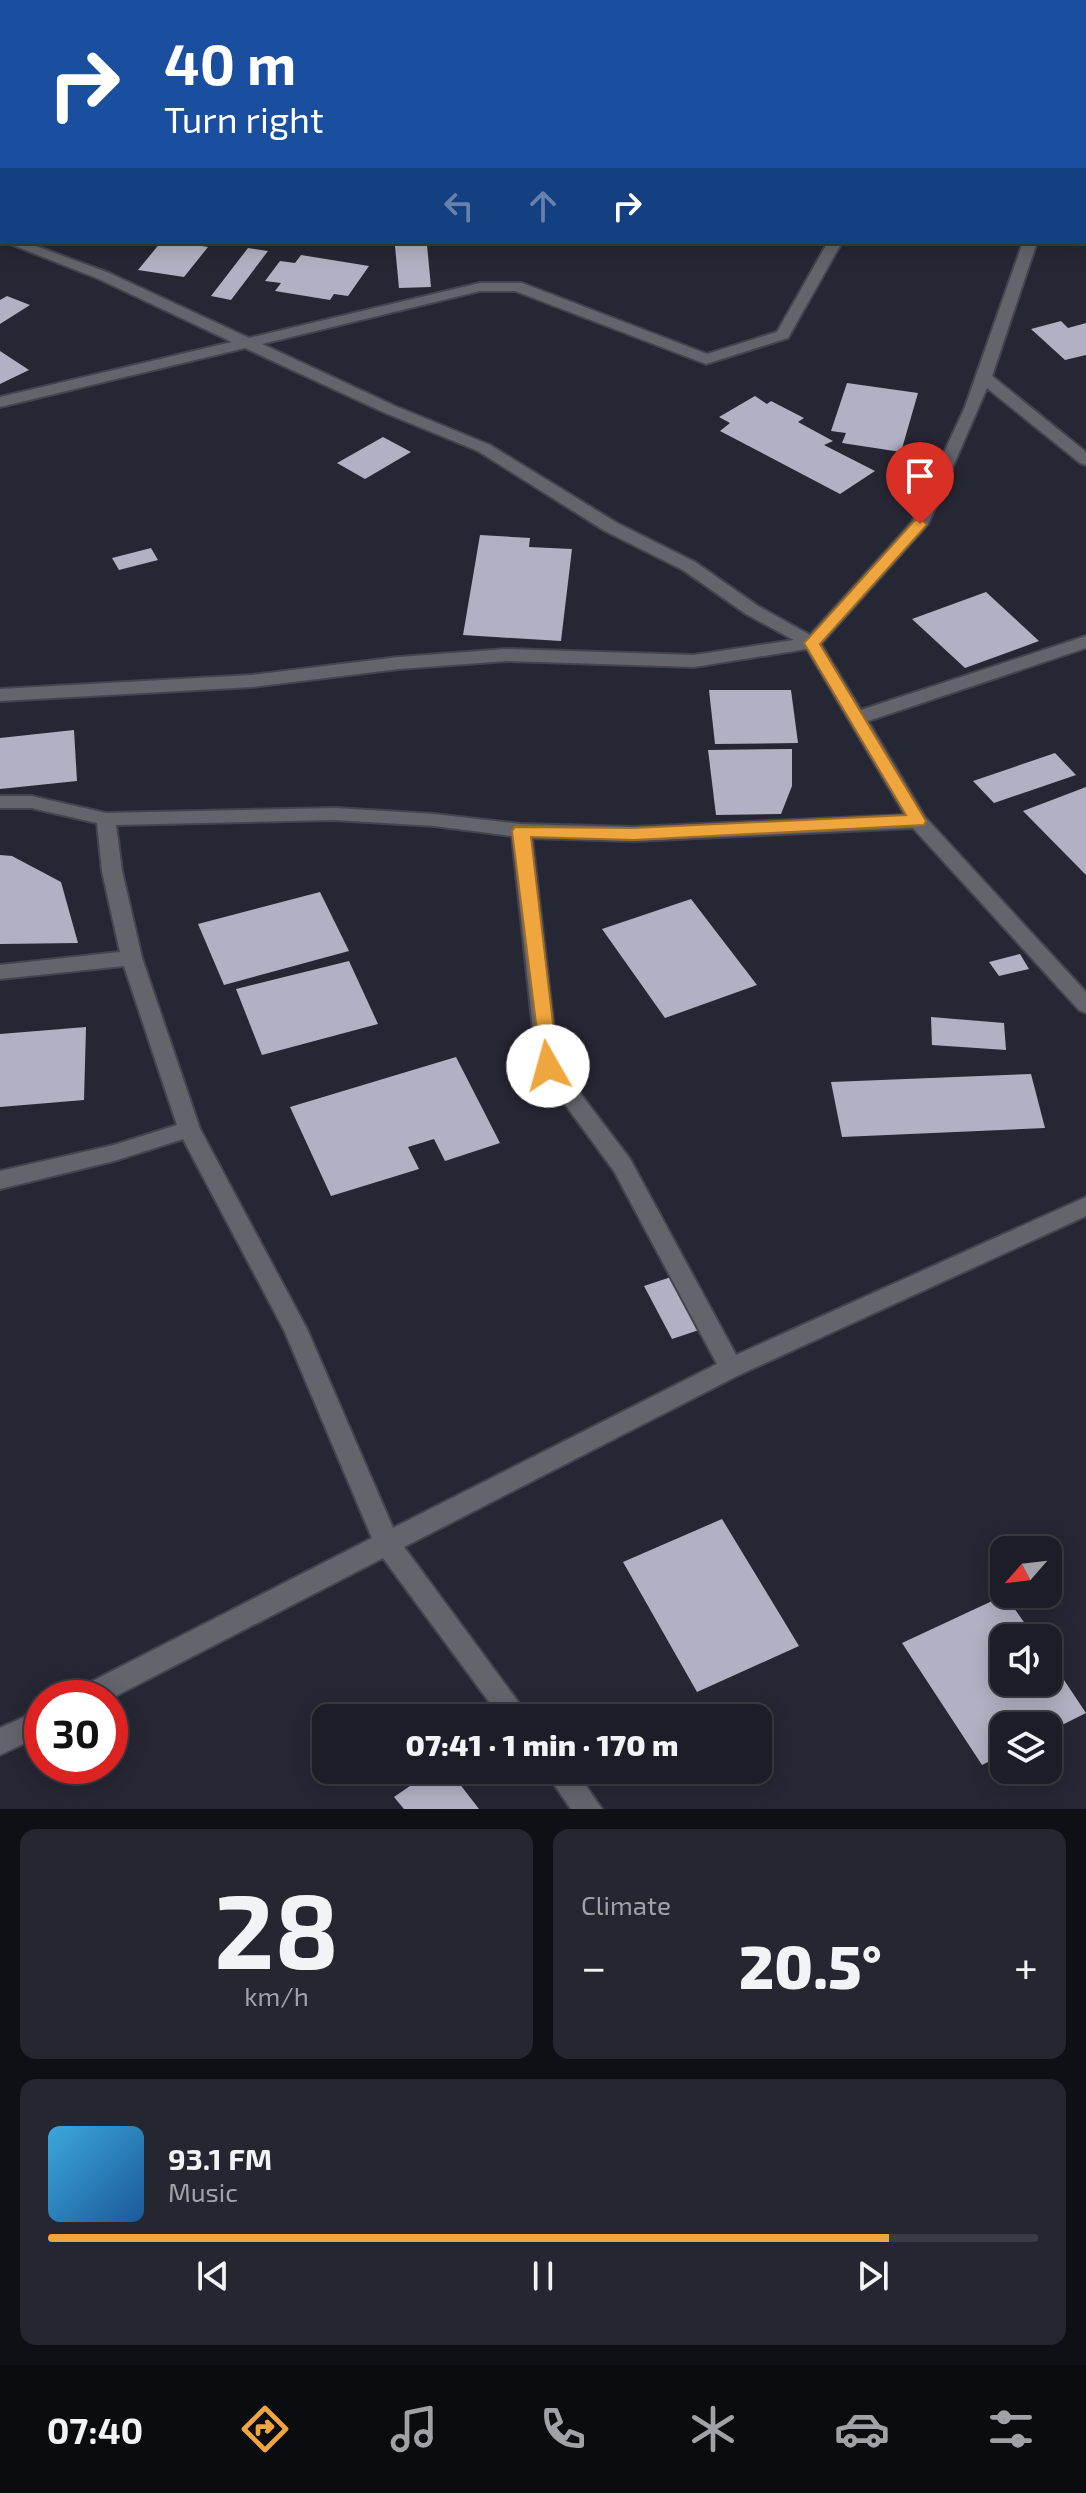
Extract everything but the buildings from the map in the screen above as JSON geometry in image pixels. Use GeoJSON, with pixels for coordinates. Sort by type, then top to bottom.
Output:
{"type":"FeatureCollection","features":[{"type":"Feature","properties":{"kind":"street"},"geometry":{"type":"LineString","coordinates":[[17,244],[104,276],[389,409],[484,448],[611,527],[689,566],[752,610],[812,643],[918,821],[1086,1005]]}},
{"type":"Feature","properties":{"kind":"street"},"geometry":{"type":"LineString","coordinates":[[0,402],[480,287],[517,286],[706,359],[783,335],[834,244]]}},
{"type":"Feature","properties":{"kind":"street"},"geometry":{"type":"LineString","coordinates":[[0,695],[252,681],[399,663],[506,655],[694,661],[812,643],[920,524],[973,407],[1029,244]]}},
{"type":"Feature","properties":{"kind":"street"},"geometry":{"type":"LineString","coordinates":[[982,376],[1086,460]]}},
{"type":"Feature","properties":{"kind":"street"},"geometry":{"type":"LineString","coordinates":[[857,718],[1086,642]]}},
{"type":"Feature","properties":{"kind":"street"},"geometry":{"type":"LineString","coordinates":[[0,802],[31,802],[106,819],[335,814],[434,820],[521,831],[634,834],[918,821]]}},
{"type":"Feature","properties":{"kind":"street"},"geometry":{"type":"LineString","coordinates":[[106,819],[112,871],[132,958],[189,1129],[295,1329],[387,1543],[507,1704]]}},
{"type":"Feature","properties":{"kind":"street"},"geometry":{"type":"LineString","coordinates":[[521,831],[548,1066],[622,1165],[731,1368]]}},
{"type":"Feature","properties":{"kind":"street"},"geometry":{"type":"LineString","coordinates":[[0,972],[132,958]]}},
{"type":"Feature","properties":{"kind":"street"},"geometry":{"type":"LineString","coordinates":[[0,1180],[114,1153],[189,1129]]}},
{"type":"Feature","properties":{"kind":"street"},"geometry":{"type":"LineString","coordinates":[[121,1680],[731,1368],[1086,1206]]}},
{"type":"Feature","properties":{"kind":"street"},"geometry":{"type":"LineString","coordinates":[[0,1742],[24,1730]]}},
{"type":"Feature","properties":{"kind":"street"},"geometry":{"type":"LineString","coordinates":[[569,1784],[588,1809]]}},
{"type":"Feature","properties":{"kind":"route"},"geometry":{"type":"LineString","coordinates":[[548,1066],[521,831],[634,834],[918,821],[812,643],[920,524]]}}]}
